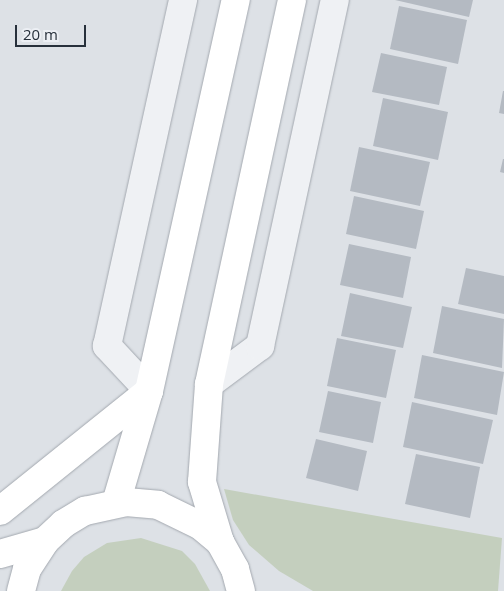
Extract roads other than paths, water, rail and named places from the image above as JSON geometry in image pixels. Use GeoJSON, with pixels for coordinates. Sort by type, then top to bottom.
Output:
{"type":"FeatureCollection","features":[{"type":"Feature","properties":{"kind":"street"},"geometry":{"type":"LineString","coordinates":[[149,391],[108,346],[183,0]]}},
{"type":"Feature","properties":{"kind":"street"},"geometry":{"type":"LineString","coordinates":[[116,503],[149,391],[236,0]]}},
{"type":"Feature","properties":{"kind":"street"},"geometry":{"type":"LineString","coordinates":[[257,591],[238,580],[220,542],[202,482],[209,384],[292,0]]}},
{"type":"Feature","properties":{"kind":"street"},"geometry":{"type":"LineString","coordinates":[[209,384],[260,346],[335,0]]}},
{"type":"Feature","properties":{"kind":"street"},"geometry":{"type":"LineString","coordinates":[[0,511],[149,391]]}},
{"type":"Feature","properties":{"kind":"street"},"geometry":{"type":"LineString","coordinates":[[20,591],[27,569],[45,541],[63,524],[85,511],[116,503],[142,502],[173,510],[201,526],[220,542]]}},
{"type":"Feature","properties":{"kind":"street"},"geometry":{"type":"LineString","coordinates":[[0,554],[45,541]]}}]}
